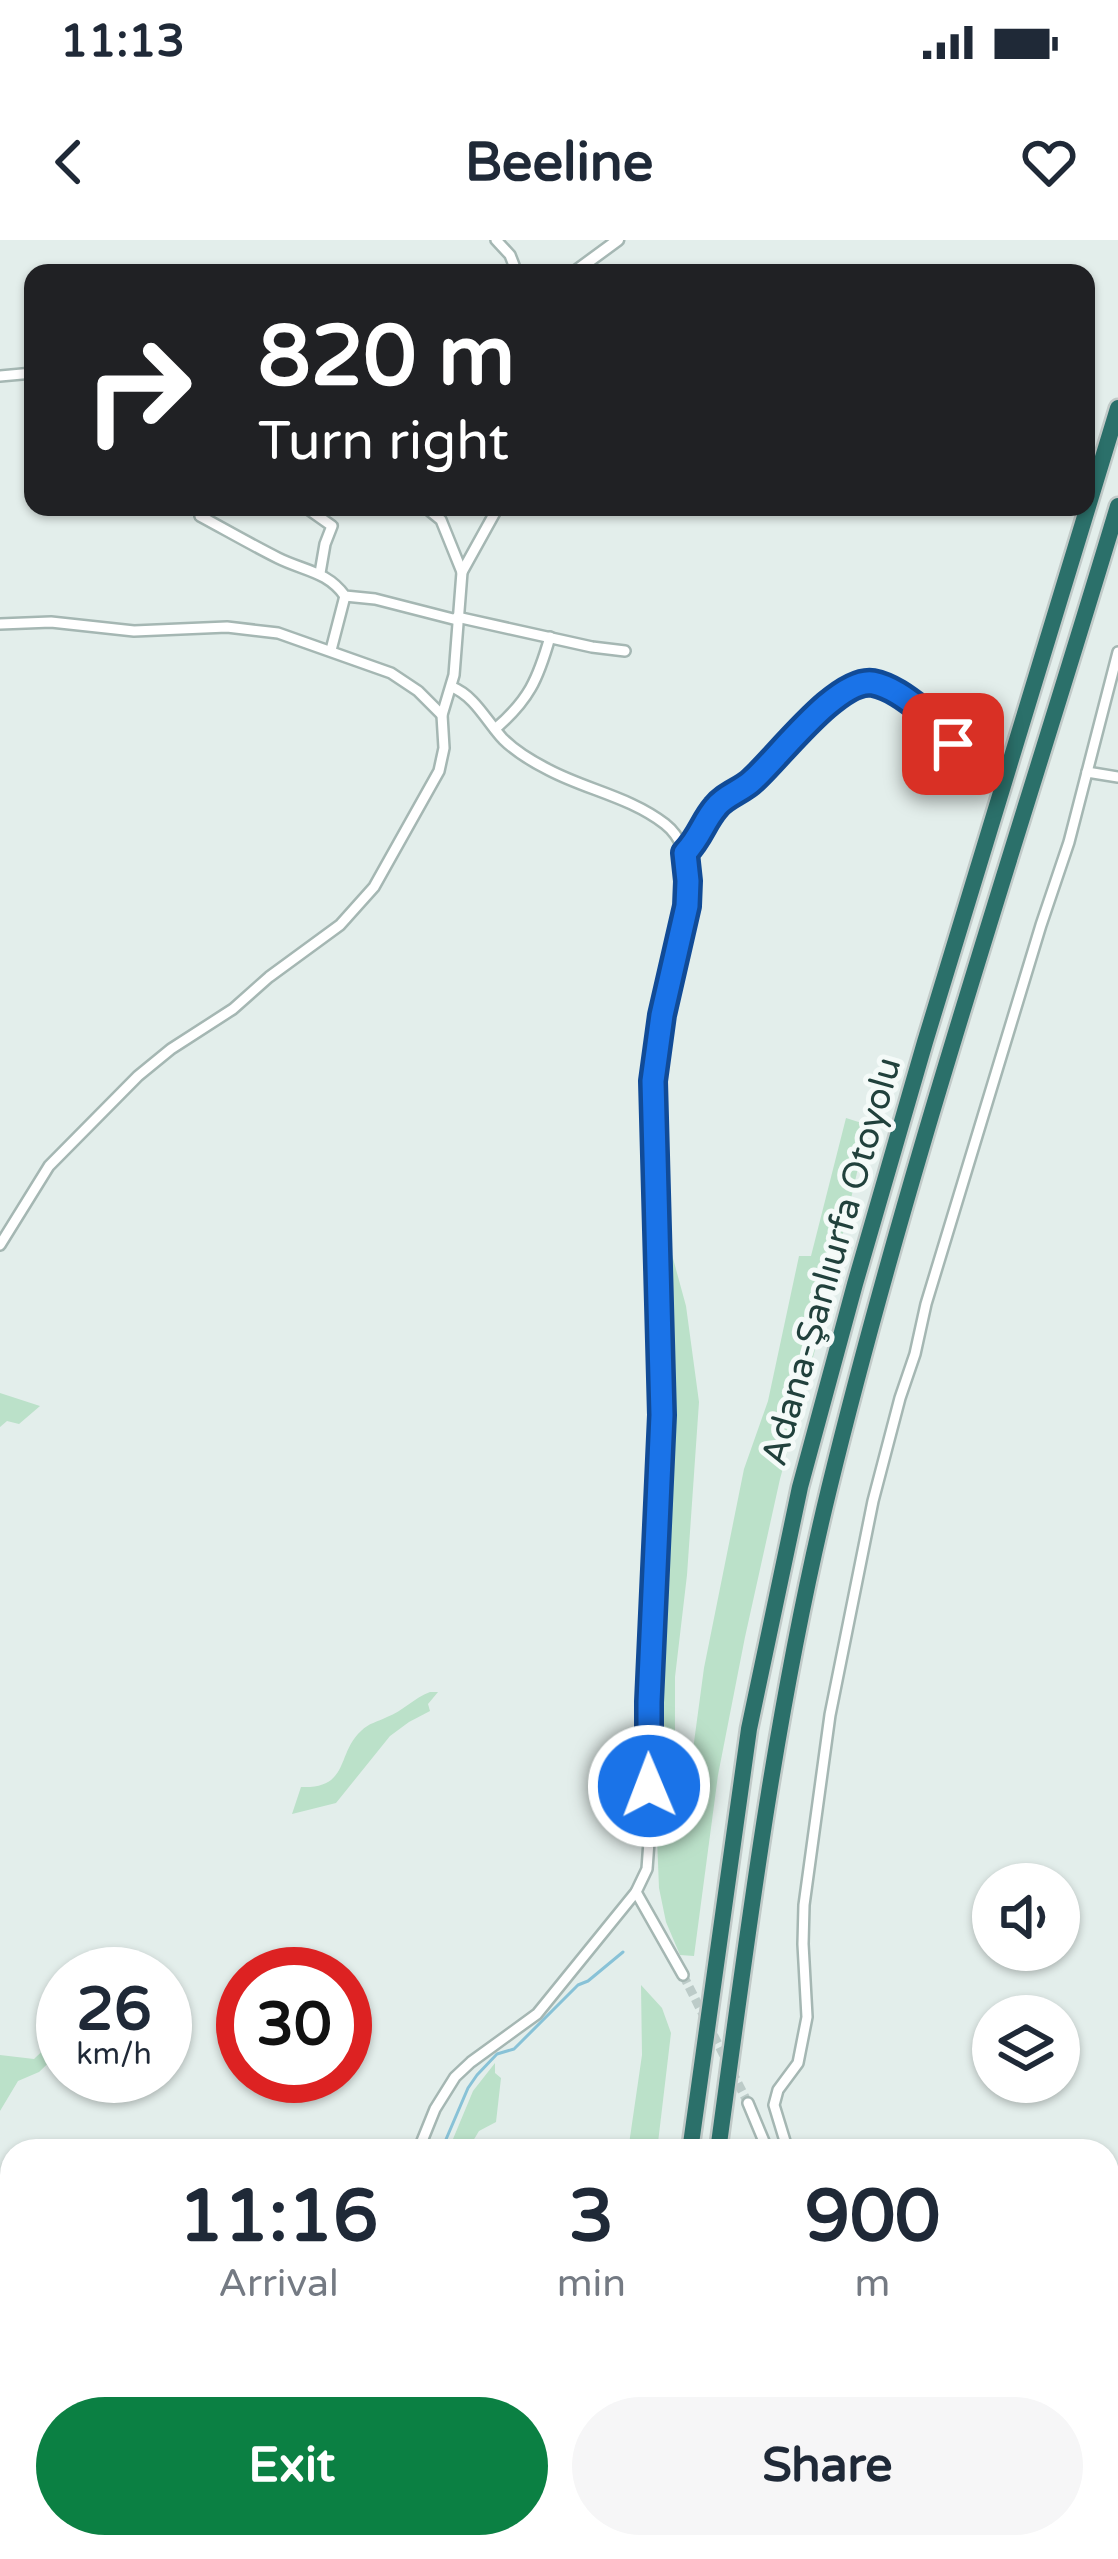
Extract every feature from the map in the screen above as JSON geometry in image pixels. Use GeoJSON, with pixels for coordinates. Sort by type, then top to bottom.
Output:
{"type":"FeatureCollection","features":[{"type":"Feature","properties":{"kind":"highway","name":"Adana-Şanlıurfa Otoyolu"},"geometry":{"type":"LineString","coordinates":[[1095,484],[1118,408]]}},
{"type":"Feature","properties":{"kind":"highway","name":"Adana-Şanlıurfa Otoyolu"},"geometry":{"type":"LineString","coordinates":[[720,2139],[776,1734],[828,1493],[893,1246],[1118,506]]}},
{"type":"Feature","properties":{"kind":"highway","name":"Adana-Şanlıurfa Otoyolu"},"geometry":{"type":"LineString","coordinates":[[692,2139],[748,1730],[800,1486],[925,1042],[1085,516]]}},
{"type":"Feature","properties":{"kind":"street"},"geometry":{"type":"LineString","coordinates":[[496,240],[514,264]]}},
{"type":"Feature","properties":{"kind":"street"},"geometry":{"type":"LineString","coordinates":[[585,264],[618,240]]}},
{"type":"Feature","properties":{"kind":"street"},"geometry":{"type":"LineString","coordinates":[[200,516],[283,560],[320,573],[346,596],[625,651]]}},
{"type":"Feature","properties":{"kind":"street"},"geometry":{"type":"LineString","coordinates":[[318,516],[332,526],[320,573]]}},
{"type":"Feature","properties":{"kind":"street"},"geometry":{"type":"LineString","coordinates":[[436,516],[462,572]]}},
{"type":"Feature","properties":{"kind":"street"},"geometry":{"type":"LineString","coordinates":[[0,1245],[49,1166],[138,1076],[340,926],[374,887],[436,778],[444,748],[442,715],[452,687],[462,572],[492,516]]}},
{"type":"Feature","properties":{"kind":"street"},"geometry":{"type":"LineString","coordinates":[[331,650],[346,596]]}},
{"type":"Feature","properties":{"kind":"street"},"geometry":{"type":"LineString","coordinates":[[0,624],[68,623],[134,632],[245,628],[278,633],[400,678],[442,715]]}},
{"type":"Feature","properties":{"kind":"street"},"geometry":{"type":"LineString","coordinates":[[495,729],[515,712],[539,677],[550,637]]}},
{"type":"Feature","properties":{"kind":"street"},"geometry":{"type":"LineString","coordinates":[[784,2139],[774,2105],[778,2090],[797,2063],[807,2017],[802,1944],[806,1881],[855,1580],[926,1304],[1069,842],[1118,652]]}},
{"type":"Feature","properties":{"kind":"street"},"geometry":{"type":"LineString","coordinates":[[685,853],[716,806],[756,778],[802,727],[854,684],[874,683],[890,689],[944,726],[953,744],[951,771]]}},
{"type":"Feature","properties":{"kind":"street"},"geometry":{"type":"LineString","coordinates":[[423,2139],[455,2078],[537,2014],[636,1892],[647,1869],[648,1716],[662,1415],[653,1081],[688,881],[679,838],[653,816],[550,771],[506,741],[463,692],[452,687]]}},
{"type":"Feature","properties":{"kind":"street"},"geometry":{"type":"LineString","coordinates":[[1087,772],[1118,777]]}},
{"type":"Feature","properties":{"kind":"street"},"geometry":{"type":"LineString","coordinates":[[636,1892],[683,1975]]}},
{"type":"Feature","properties":{"kind":"street"},"geometry":{"type":"LineString","coordinates":[[748,2103],[763,2139]]}},
{"type":"Feature","properties":{"kind":"green space"},"geometry":{"type":"Polygon","coordinates":[[[846,1118],[868,1125],[745,1637],[718,1775],[694,1956],[680,1955],[659,1888],[653,1737],[667,1429],[663,1218],[669,1218],[699,1402],[675,1677],[680,1773],[690,1772],[704,1668],[744,1469],[768,1401],[799,1256],[811,1256],[846,1118]]]}},
{"type":"Feature","properties":{"kind":"green space"},"geometry":{"type":"Polygon","coordinates":[[[0,1393],[40,1406],[19,1424],[7,1421],[0,1427],[0,1393]]]}},
{"type":"Feature","properties":{"kind":"green space"},"geometry":{"type":"Polygon","coordinates":[[[438,1692],[428,1704],[430,1711],[390,1736],[336,1803],[292,1814],[301,1787],[317,1786],[335,1776],[364,1728],[438,1692]]]}},
{"type":"Feature","properties":{"kind":"green space"},"geometry":{"type":"Polygon","coordinates":[[[641,1985],[662,2008],[671,2033],[658,2139],[630,2139],[642,2055],[641,1985]]]}},
{"type":"Feature","properties":{"kind":"green space"},"geometry":{"type":"Polygon","coordinates":[[[0,2055],[34,2059],[36,2073],[18,2081],[0,2111],[0,2055]]]}},
{"type":"Feature","properties":{"kind":"green space"},"geometry":{"type":"Polygon","coordinates":[[[495,2063],[495,2073],[501,2078],[496,2122],[474,2139],[453,2139],[473,2091],[495,2063]]]}},
{"type":"Feature","properties":{"kind":"waterway"},"geometry":{"type":"LineString","coordinates":[[446,2139],[477,2075],[497,2054],[514,2049],[578,1985],[623,1952]]}},
{"type":"Feature","properties":{"kind":"tunnel"},"geometry":{"type":"LineString","coordinates":[[683,1975],[748,2103]]}},
{"type":"Feature","properties":{"kind":"route"},"geometry":{"type":"LineString","coordinates":[[649,1786],[662,1415],[653,1081],[662,1015],[687,906],[685,853],[716,806],[756,778],[802,727],[854,684],[874,683],[890,689],[944,726],[953,744]]}}]}
